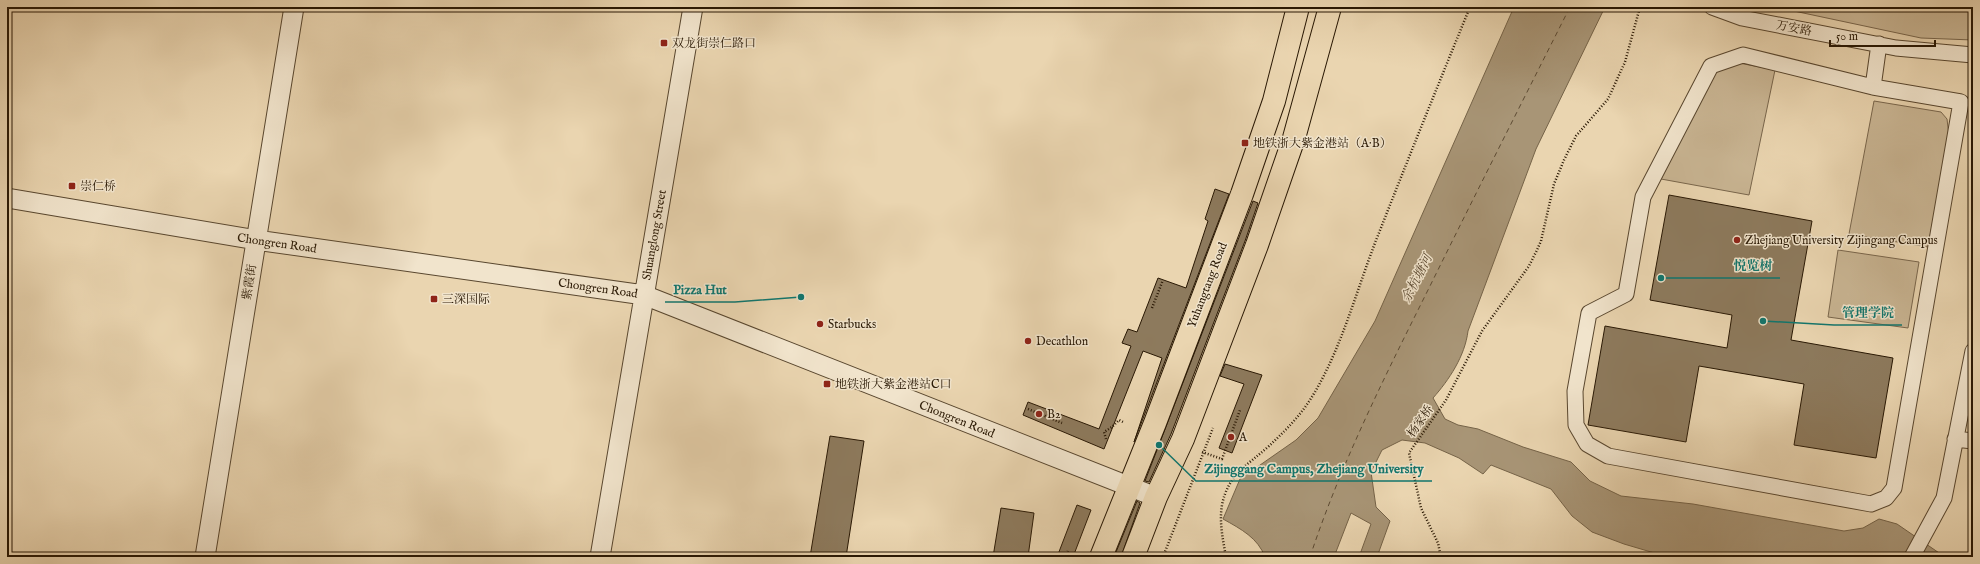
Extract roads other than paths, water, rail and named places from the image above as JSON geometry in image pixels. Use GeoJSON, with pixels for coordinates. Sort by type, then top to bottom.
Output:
{"type":"FeatureCollection","features":[{"type":"Feature","properties":{"kind":"main road","name":"Yuhangtang Road"},"geometry":{"type":"LineString","coordinates":[[1101,557],[1242,194],[1274,101],[1298,7]]}},
{"type":"Feature","properties":{"kind":"main road"},"geometry":{"type":"LineString","coordinates":[[1133,557],[1156,497],[1183,439],[1257,245],[1294,138],[1330,7]]}},
{"type":"Feature","properties":{"kind":"street","name":"紫霞街"},"geometry":{"type":"LineString","coordinates":[[205,557],[294,7]]}},
{"type":"Feature","properties":{"kind":"street","name":"Shuanglong Street"},"geometry":{"type":"LineString","coordinates":[[600,557],[693,7]]}},
{"type":"Feature","properties":{"kind":"street","name":"万安路"},"geometry":{"type":"LineString","coordinates":[[1712,7],[1742,18],[1879,44],[1973,55]]}},
{"type":"Feature","properties":{"kind":"street"},"geometry":{"type":"LineString","coordinates":[[1873,87],[1879,44]]}},
{"type":"Feature","properties":{"kind":"street"},"geometry":{"type":"LineString","coordinates":[[1743,55],[1873,87],[1961,102],[1894,488],[1886,498],[1871,504],[1608,456],[1587,444],[1576,425],[1575,391],[1589,313],[1626,294],[1643,197],[1711,66],[1743,55]]}},
{"type":"Feature","properties":{"kind":"street","name":"Chongren Road"},"geometry":{"type":"LineString","coordinates":[[7,198],[256,240],[644,295],[1156,497]]}},
{"type":"Feature","properties":{"kind":"street"},"geometry":{"type":"LineString","coordinates":[[1912,557],[1944,498],[1973,351]]}},
{"type":"Feature","properties":{"kind":"street"},"geometry":{"type":"LineString","coordinates":[[1955,439],[1973,441]]}},
{"type":"Feature","properties":{"kind":"water","name":"余杭塘河"},"geometry":{"type":"Polygon","coordinates":[[[1514,7],[1605,7],[1536,149],[1468,331],[1464,349],[1445,383],[1433,398],[1445,419],[1458,425],[1478,429],[1523,447],[1571,462],[1590,481],[1621,496],[1693,504],[1844,531],[1863,528],[1879,519],[1897,524],[1945,557],[1668,557],[1624,544],[1592,532],[1572,516],[1551,489],[1491,465],[1483,474],[1459,458],[1425,443],[1402,440],[1382,450],[1371,472],[1376,507],[1390,521],[1377,557],[1359,557],[1371,524],[1351,513],[1334,557],[1265,557],[1258,544],[1253,539],[1242,530],[1223,519],[1240,479],[1296,440],[1318,418],[1375,321],[1514,7]]]}},
{"type":"Feature","properties":{"kind":"place","name":"双龙街崇仁路口"},"geometry":{"type":"Point","coordinates":[664,43]}},
{"type":"Feature","properties":{"kind":"place","name":"地铁浙大紫金港站（A·B）"},"geometry":{"type":"Point","coordinates":[1245,143]}},
{"type":"Feature","properties":{"kind":"place","name":"崇仁桥"},"geometry":{"type":"Point","coordinates":[72,186]}},
{"type":"Feature","properties":{"kind":"place","name":"Zhejiang University Zijingang Campus"},"geometry":{"type":"Point","coordinates":[1737,240]}},
{"type":"Feature","properties":{"kind":"place","name":"悦览树"},"geometry":{"type":"Point","coordinates":[1661,278]}},
{"type":"Feature","properties":{"kind":"place","name":"Pizza Hut"},"geometry":{"type":"Point","coordinates":[801,297]}},
{"type":"Feature","properties":{"kind":"place","name":"三深国际"},"geometry":{"type":"Point","coordinates":[434,299]}},
{"type":"Feature","properties":{"kind":"place","name":"管理学院"},"geometry":{"type":"Point","coordinates":[1763,321]}},
{"type":"Feature","properties":{"kind":"place","name":"Starbucks"},"geometry":{"type":"Point","coordinates":[820,324]}},
{"type":"Feature","properties":{"kind":"place","name":"Decathlon"},"geometry":{"type":"Point","coordinates":[1028,341]}},
{"type":"Feature","properties":{"kind":"place","name":"地铁浙大紫金港站C口"},"geometry":{"type":"Point","coordinates":[827,384]}},
{"type":"Feature","properties":{"kind":"place","name":"B2"},"geometry":{"type":"Point","coordinates":[1039,414]}},
{"type":"Feature","properties":{"kind":"place","name":"A"},"geometry":{"type":"Point","coordinates":[1231,437]}},
{"type":"Feature","properties":{"kind":"place","name":"Zijinggang Campus, Zhejiang University"},"geometry":{"type":"Point","coordinates":[1159,445]}}]}
